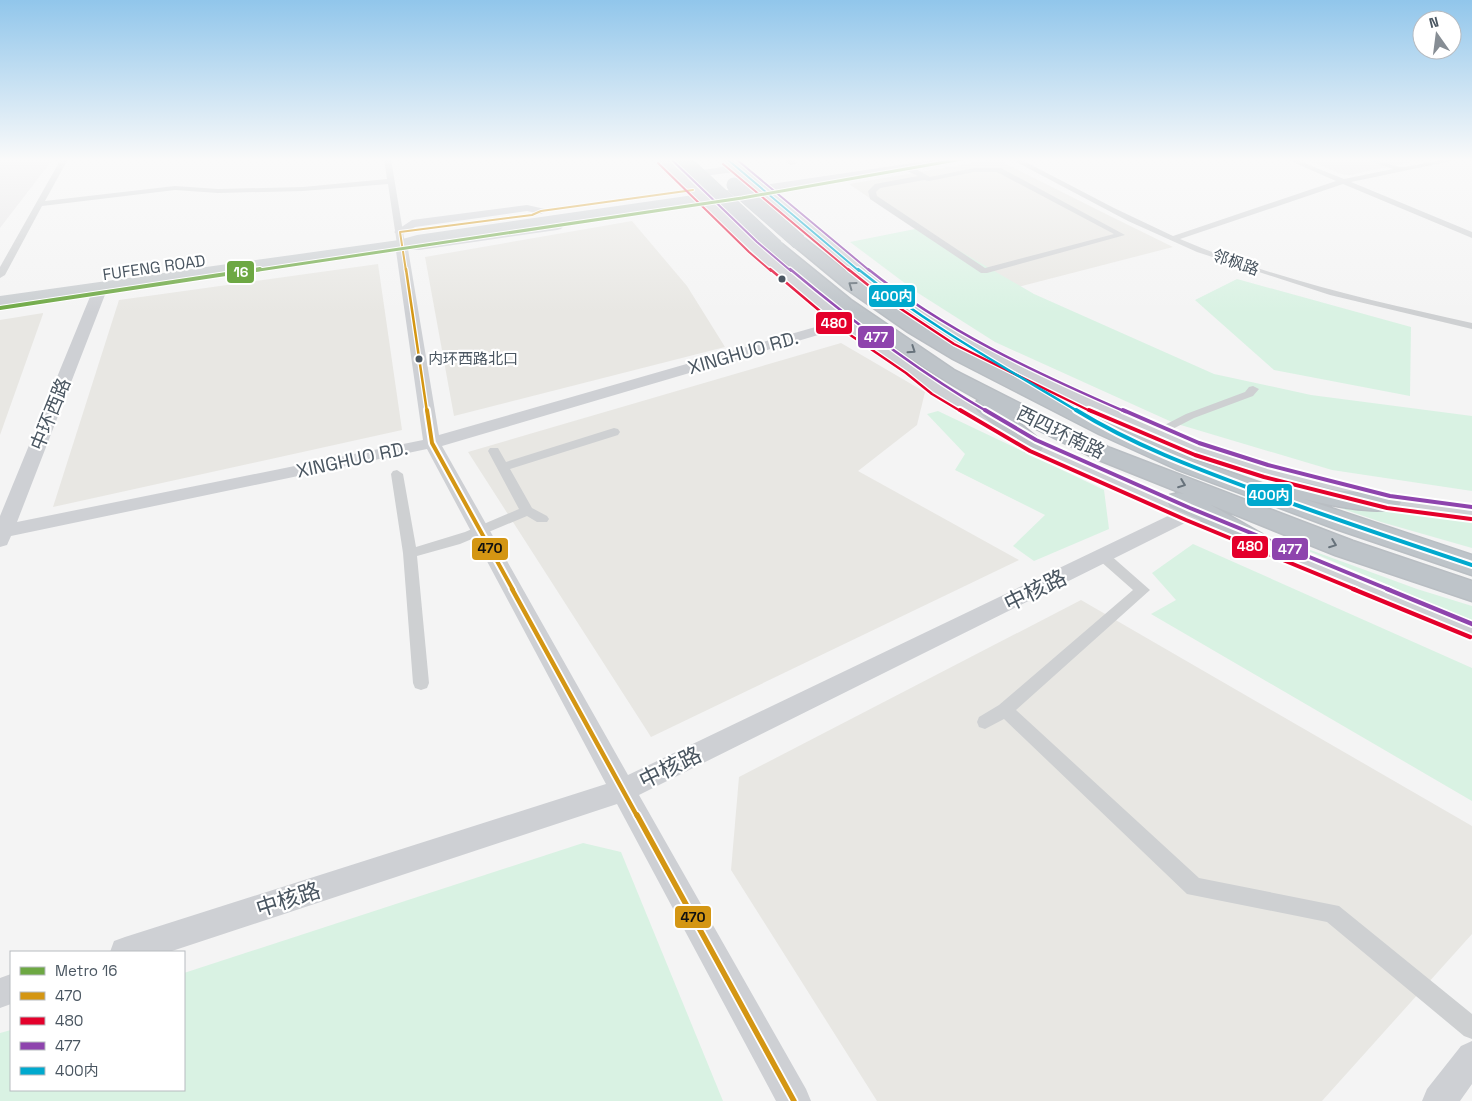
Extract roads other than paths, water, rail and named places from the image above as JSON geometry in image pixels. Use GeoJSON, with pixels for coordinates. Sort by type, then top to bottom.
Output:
{"type":"FeatureCollection","features":[{"type":"Feature","properties":{"kind":"highway","name":"西四环南路"},"geometry":{"type":"LineString","coordinates":[[738,210],[776,246],[845,304],[947,374],[1009,407],[1102,453],[1344,548],[1472,591]]}},
{"type":"Feature","properties":{"kind":"highway","name":"西四环南路"},"geometry":{"type":"LineString","coordinates":[[765,210],[851,284],[915,328],[984,368],[1107,429],[1184,464],[1345,523],[1472,565]]}},
{"type":"Feature","properties":{"kind":"highway"},"geometry":{"type":"LineString","coordinates":[[957,338],[1107,429]]}},
{"type":"Feature","properties":{"kind":"highway"},"geometry":{"type":"LineString","coordinates":[[947,374],[1033,446]]}},
{"type":"Feature","properties":{"kind":"highway"},"geometry":{"type":"LineString","coordinates":[[1102,453],[1153,489],[1207,513],[1253,540]]}},
{"type":"Feature","properties":{"kind":"highway"},"geometry":{"type":"LineString","coordinates":[[1184,464],[1336,498],[1389,502]]}},
{"type":"Feature","properties":{"kind":"main road","name":"FUFENG ROAD"},"geometry":{"type":"LineString","coordinates":[[0,301],[100,287],[401,238],[532,215],[547,210]]}},
{"type":"Feature","properties":{"kind":"main road","name":"FUFENG ROAD"},"geometry":{"type":"LineString","coordinates":[[0,289],[401,238],[417,239],[564,219],[612,210]]}},
{"type":"Feature","properties":{"kind":"street"},"geometry":{"type":"LineString","coordinates":[[0,275],[35,210]]}},
{"type":"Feature","properties":{"kind":"street"},"geometry":{"type":"LineString","coordinates":[[397,210],[432,443],[794,1101]]}},
{"type":"Feature","properties":{"kind":"street","name":"西四环南路"},"geometry":{"type":"LineString","coordinates":[[715,210],[790,280],[844,323],[910,368],[936,389],[1033,446],[1188,514],[1472,631]]}},
{"type":"Feature","properties":{"kind":"street","name":"西四环南路"},"geometry":{"type":"LineString","coordinates":[[787,210],[836,253],[886,292],[957,338],[1091,404],[1197,449],[1266,471],[1389,502],[1472,513]]}},
{"type":"Feature","properties":{"kind":"street"},"geometry":{"type":"LineString","coordinates":[[894,210],[984,271],[1122,235],[1075,210]]}},
{"type":"Feature","properties":{"kind":"street","name":"邻枫路"},"geometry":{"type":"LineString","coordinates":[[1114,210],[1172,239],[1296,282],[1389,308],[1472,326]]}},
{"type":"Feature","properties":{"kind":"street"},"geometry":{"type":"LineString","coordinates":[[1172,239],[1257,210]]}},
{"type":"Feature","properties":{"kind":"street"},"geometry":{"type":"LineString","coordinates":[[1414,210],[1472,235]]}},
{"type":"Feature","properties":{"kind":"street","name":"中环西路"},"geometry":{"type":"LineString","coordinates":[[1,534],[100,287]]}},
{"type":"Feature","properties":{"kind":"street","name":"XINGHUO RD."},"geometry":{"type":"LineString","coordinates":[[1,534],[432,443],[844,323]]}},
{"type":"Feature","properties":{"kind":"street"},"geometry":{"type":"LineString","coordinates":[[1156,432],[1190,416],[1249,394],[1253,389]]}},
{"type":"Feature","properties":{"kind":"street"},"geometry":{"type":"LineString","coordinates":[[503,467],[614,432]]}},
{"type":"Feature","properties":{"kind":"street"},"geometry":{"type":"LineString","coordinates":[[494,451],[527,511],[542,519]]}},
{"type":"Feature","properties":{"kind":"street"},"geometry":{"type":"LineString","coordinates":[[398,474],[410,553],[420,683]]}},
{"type":"Feature","properties":{"kind":"street"},"geometry":{"type":"LineString","coordinates":[[410,553],[432,549],[481,532],[527,511]]}},
{"type":"Feature","properties":{"kind":"street","name":"中核路"},"geometry":{"type":"LineString","coordinates":[[128,951],[623,790],[1104,557],[1188,514]]}},
{"type":"Feature","properties":{"kind":"street"},"geometry":{"type":"LineString","coordinates":[[985,722],[1004,710],[1143,590],[1104,557]]}},
{"type":"Feature","properties":{"kind":"street"},"geometry":{"type":"LineString","coordinates":[[1004,710],[1194,887],[1332,913],[1472,1028]]}},
{"type":"Feature","properties":{"kind":"street"},"geometry":{"type":"LineString","coordinates":[[1439,1101],[1472,1057]]}},
{"type":"Feature","properties":{"kind":"metro line","name":"16"},"geometry":{"type":"LineString","coordinates":[[0,308],[658,210]]}},
{"type":"Feature","properties":{"kind":"place","name":"内环西路北口"},"geometry":{"type":"Point","coordinates":[419,359]}}]}
